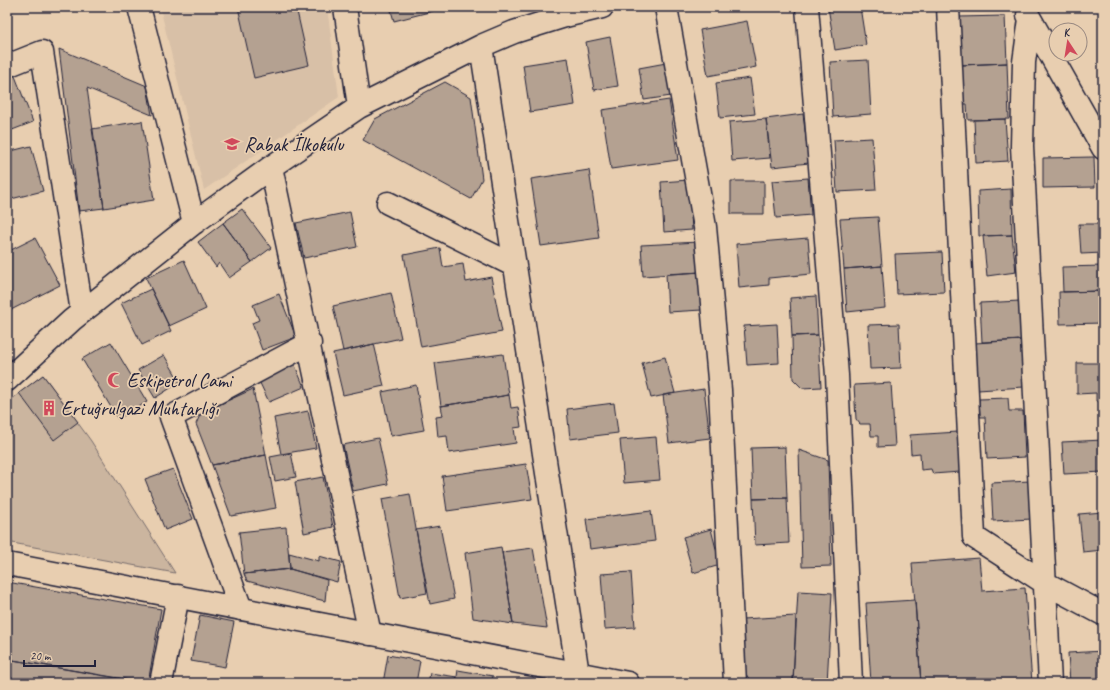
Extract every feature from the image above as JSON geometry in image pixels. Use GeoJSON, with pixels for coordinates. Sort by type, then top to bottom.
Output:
{"type":"FeatureCollection","features":[{"type":"Feature","properties":{"kind":"street"},"geometry":{"type":"LineString","coordinates":[[139,7],[194,223]]}},
{"type":"Feature","properties":{"kind":"street"},"geometry":{"type":"LineString","coordinates":[[346,7],[359,107]]}},
{"type":"Feature","properties":{"kind":"street"},"geometry":{"type":"LineString","coordinates":[[7,380],[82,312],[194,223],[271,167],[359,107],[481,46],[528,27],[602,7]]}},
{"type":"Feature","properties":{"kind":"street"},"geometry":{"type":"LineString","coordinates":[[666,7],[705,227],[720,390],[735,683]]}},
{"type":"Feature","properties":{"kind":"street"},"geometry":{"type":"LineString","coordinates":[[807,7],[837,375],[851,683]]}},
{"type":"Feature","properties":{"kind":"street"},"geometry":{"type":"LineString","coordinates":[[948,7],[974,537],[1045,583],[1103,614]]}},
{"type":"Feature","properties":{"kind":"street"},"geometry":{"type":"LineString","coordinates":[[1028,13],[1024,62],[1022,146],[1050,683]]}},
{"type":"Feature","properties":{"kind":"street"},"geometry":{"type":"LineString","coordinates":[[1028,13],[1103,148]]}},
{"type":"Feature","properties":{"kind":"street"},"geometry":{"type":"LineString","coordinates":[[481,46],[578,674]]}},
{"type":"Feature","properties":{"kind":"street"},"geometry":{"type":"LineString","coordinates":[[7,66],[42,52],[82,312]]}},
{"type":"Feature","properties":{"kind":"street"},"geometry":{"type":"LineString","coordinates":[[271,167],[310,344],[370,634]]}},
{"type":"Feature","properties":{"kind":"street"},"geometry":{"type":"LineString","coordinates":[[388,203],[515,266]]}},
{"type":"Feature","properties":{"kind":"street"},"geometry":{"type":"LineString","coordinates":[[242,609],[171,417],[310,344]]}},
{"type":"Feature","properties":{"kind":"street"},"geometry":{"type":"LineString","coordinates":[[7,564],[628,683]]}},
{"type":"Feature","properties":{"kind":"street"},"geometry":{"type":"LineString","coordinates":[[161,683],[178,596]]}},
{"type":"Feature","properties":{"kind":"shaded area","name":"Rabak İlkokulu"},"geometry":{"type":"Polygon","coordinates":[[[160,7],[327,7],[339,97],[204,190],[160,7]]]}},
{"type":"Feature","properties":{"kind":"shaded area"},"geometry":{"type":"Polygon","coordinates":[[[43,375],[91,441],[175,573],[7,542],[7,403],[43,375]]]}},
{"type":"Feature","properties":{"kind":"building"},"geometry":{"type":"Polygon","coordinates":[[[238,7],[296,7],[309,65],[254,78],[238,7]]]}},
{"type":"Feature","properties":{"kind":"building"},"geometry":{"type":"Polygon","coordinates":[[[390,7],[432,7],[433,11],[394,21],[390,7]]]}},
{"type":"Feature","properties":{"kind":"building"},"geometry":{"type":"Polygon","coordinates":[[[828,7],[860,7],[866,45],[835,50],[828,7]]]}},
{"type":"Feature","properties":{"kind":"building"},"geometry":{"type":"Polygon","coordinates":[[[1005,16],[1007,63],[961,65],[959,17],[1005,16]]]}},
{"type":"Feature","properties":{"kind":"building"},"geometry":{"type":"Polygon","coordinates":[[[747,21],[756,67],[708,76],[700,30],[747,21]]]}},
{"type":"Feature","properties":{"kind":"building"},"geometry":{"type":"Polygon","coordinates":[[[610,37],[618,86],[594,90],[586,42],[610,37]]]}},
{"type":"Feature","properties":{"kind":"building"},"geometry":{"type":"Polygon","coordinates":[[[59,49],[147,86],[152,115],[87,88],[104,208],[79,211],[59,49]]]}},
{"type":"Feature","properties":{"kind":"building"},"geometry":{"type":"Polygon","coordinates":[[[568,58],[575,105],[530,112],[523,65],[568,58]]]}},
{"type":"Feature","properties":{"kind":"building"},"geometry":{"type":"Polygon","coordinates":[[[868,60],[871,114],[833,117],[830,62],[868,60]]]}},
{"type":"Feature","properties":{"kind":"building"},"geometry":{"type":"Polygon","coordinates":[[[666,63],[671,96],[644,100],[639,68],[666,63]]]}},
{"type":"Feature","properties":{"kind":"building"},"geometry":{"type":"Polygon","coordinates":[[[1007,63],[1009,119],[968,120],[967,104],[962,104],[961,65],[1007,63]]]}},
{"type":"Feature","properties":{"kind":"building"},"geometry":{"type":"Polygon","coordinates":[[[13,71],[33,122],[7,132],[7,73],[13,71]]]}},
{"type":"Feature","properties":{"kind":"building"},"geometry":{"type":"Polygon","coordinates":[[[750,78],[755,114],[720,118],[716,83],[750,78]]]}},
{"type":"Feature","properties":{"kind":"building"},"geometry":{"type":"Polygon","coordinates":[[[445,82],[471,97],[482,179],[471,199],[363,140],[375,119],[445,82]]]}},
{"type":"Feature","properties":{"kind":"building"},"geometry":{"type":"Polygon","coordinates":[[[669,100],[678,160],[611,169],[602,110],[669,100]]]}},
{"type":"Feature","properties":{"kind":"building"},"geometry":{"type":"Polygon","coordinates":[[[803,114],[809,163],[772,167],[766,119],[803,114]]]}},
{"type":"Feature","properties":{"kind":"building"},"geometry":{"type":"Polygon","coordinates":[[[766,119],[770,158],[732,161],[729,122],[766,119]]]}},
{"type":"Feature","properties":{"kind":"building"},"geometry":{"type":"Polygon","coordinates":[[[1005,119],[1008,161],[976,163],[974,120],[1005,119]]]}},
{"type":"Feature","properties":{"kind":"building"},"geometry":{"type":"Polygon","coordinates":[[[142,121],[154,200],[104,208],[92,129],[142,121]]]}},
{"type":"Feature","properties":{"kind":"building"},"geometry":{"type":"Polygon","coordinates":[[[872,138],[876,190],[837,192],[834,140],[872,138]]]}},
{"type":"Feature","properties":{"kind":"building"},"geometry":{"type":"Polygon","coordinates":[[[31,146],[43,191],[7,200],[7,152],[31,146]]]}},
{"type":"Feature","properties":{"kind":"building"},"geometry":{"type":"Polygon","coordinates":[[[1094,157],[1095,187],[1043,188],[1043,158],[1094,157]]]}},
{"type":"Feature","properties":{"kind":"building"},"geometry":{"type":"Polygon","coordinates":[[[589,170],[599,238],[541,246],[531,179],[589,170]]]}},
{"type":"Feature","properties":{"kind":"building"},"geometry":{"type":"Polygon","coordinates":[[[808,178],[811,215],[776,218],[772,181],[808,178]]]}},
{"type":"Feature","properties":{"kind":"building"},"geometry":{"type":"Polygon","coordinates":[[[689,180],[692,230],[664,232],[661,182],[689,180]]]}},
{"type":"Feature","properties":{"kind":"building"},"geometry":{"type":"Polygon","coordinates":[[[731,181],[764,181],[764,214],[731,214],[731,181]]]}},
{"type":"Feature","properties":{"kind":"building"},"geometry":{"type":"Polygon","coordinates":[[[1011,189],[1012,235],[979,236],[978,191],[1011,189]]]}},
{"type":"Feature","properties":{"kind":"building"},"geometry":{"type":"Polygon","coordinates":[[[242,209],[271,248],[252,262],[223,223],[242,209]]]}},
{"type":"Feature","properties":{"kind":"building"},"geometry":{"type":"Polygon","coordinates":[[[350,212],[357,247],[304,258],[296,223],[350,212]]]}},
{"type":"Feature","properties":{"kind":"building"},"geometry":{"type":"Polygon","coordinates":[[[878,217],[882,266],[844,269],[840,219],[878,217]]]}},
{"type":"Feature","properties":{"kind":"building"},"geometry":{"type":"Polygon","coordinates":[[[223,223],[252,262],[229,278],[219,263],[216,267],[198,242],[223,223]]]}},
{"type":"Feature","properties":{"kind":"building"},"geometry":{"type":"Polygon","coordinates":[[[1079,224],[1103,224],[1103,253],[1081,254],[1079,224]]]}},
{"type":"Feature","properties":{"kind":"building"},"geometry":{"type":"Polygon","coordinates":[[[1012,235],[1016,272],[987,276],[983,236],[1012,235]]]}},
{"type":"Feature","properties":{"kind":"building"},"geometry":{"type":"Polygon","coordinates":[[[35,238],[60,285],[7,312],[7,252],[35,238]]]}},
{"type":"Feature","properties":{"kind":"building"},"geometry":{"type":"Polygon","coordinates":[[[808,238],[811,274],[769,278],[769,285],[739,288],[736,244],[808,238]]]}},
{"type":"Feature","properties":{"kind":"building"},"geometry":{"type":"Polygon","coordinates":[[[699,242],[701,272],[643,276],[641,245],[699,242]]]}},
{"type":"Feature","properties":{"kind":"building"},"geometry":{"type":"Polygon","coordinates":[[[440,248],[443,267],[463,264],[466,282],[491,277],[502,332],[421,347],[404,255],[440,248]]]}},
{"type":"Feature","properties":{"kind":"building"},"geometry":{"type":"Polygon","coordinates":[[[942,252],[944,292],[897,294],[895,254],[942,252]]]}},
{"type":"Feature","properties":{"kind":"building"},"geometry":{"type":"Polygon","coordinates":[[[184,260],[206,309],[169,326],[146,278],[184,260]]]}},
{"type":"Feature","properties":{"kind":"building"},"geometry":{"type":"Polygon","coordinates":[[[882,266],[885,308],[847,312],[844,269],[882,266]]]}},
{"type":"Feature","properties":{"kind":"building"},"geometry":{"type":"Polygon","coordinates":[[[1103,266],[1103,291],[1063,292],[1062,267],[1103,266]]]}},
{"type":"Feature","properties":{"kind":"building"},"geometry":{"type":"Polygon","coordinates":[[[701,272],[702,310],[668,312],[666,274],[701,272]]]}},
{"type":"Feature","properties":{"kind":"building"},"geometry":{"type":"Polygon","coordinates":[[[151,289],[171,331],[142,345],[121,303],[151,289]]]}},
{"type":"Feature","properties":{"kind":"building"},"geometry":{"type":"Polygon","coordinates":[[[1103,291],[1103,323],[1060,324],[1059,292],[1103,291]]]}},
{"type":"Feature","properties":{"kind":"building"},"geometry":{"type":"Polygon","coordinates":[[[391,293],[401,338],[343,351],[333,306],[391,293]]]}},
{"type":"Feature","properties":{"kind":"building"},"geometry":{"type":"Polygon","coordinates":[[[279,294],[296,337],[262,350],[252,323],[259,320],[253,305],[279,294]]]}},
{"type":"Feature","properties":{"kind":"building"},"geometry":{"type":"Polygon","coordinates":[[[816,296],[818,335],[792,336],[790,298],[816,296]]]}},
{"type":"Feature","properties":{"kind":"building"},"geometry":{"type":"Polygon","coordinates":[[[1020,301],[1022,340],[982,342],[980,303],[1020,301]]]}},
{"type":"Feature","properties":{"kind":"building"},"geometry":{"type":"Polygon","coordinates":[[[777,324],[779,363],[747,365],[744,326],[777,324]]]}},
{"type":"Feature","properties":{"kind":"building"},"geometry":{"type":"Polygon","coordinates":[[[899,324],[901,368],[870,369],[868,325],[899,324]]]}},
{"type":"Feature","properties":{"kind":"building"},"geometry":{"type":"Polygon","coordinates":[[[818,335],[821,387],[802,388],[793,379],[792,336],[818,335]]]}},
{"type":"Feature","properties":{"kind":"building"},"geometry":{"type":"Polygon","coordinates":[[[1022,340],[1024,387],[978,390],[975,343],[1022,340]]]}},
{"type":"Feature","properties":{"kind":"building","name":"Eskipetrol Cami"},"geometry":{"type":"Polygon","coordinates":[[[111,342],[147,402],[118,419],[82,359],[111,342]]]}},
{"type":"Feature","properties":{"kind":"building"},"geometry":{"type":"Polygon","coordinates":[[[374,344],[384,386],[343,395],[333,353],[374,344]]]}},
{"type":"Feature","properties":{"kind":"building"},"geometry":{"type":"Polygon","coordinates":[[[503,354],[509,395],[441,406],[435,363],[503,354]]]}},
{"type":"Feature","properties":{"kind":"building"},"geometry":{"type":"Polygon","coordinates":[[[164,355],[180,382],[155,398],[138,370],[164,355]]]}},
{"type":"Feature","properties":{"kind":"building"},"geometry":{"type":"Polygon","coordinates":[[[665,357],[675,393],[651,398],[642,363],[665,357]]]}},
{"type":"Feature","properties":{"kind":"building"},"geometry":{"type":"Polygon","coordinates":[[[294,363],[304,387],[269,402],[258,379],[294,363]]]}},
{"type":"Feature","properties":{"kind":"building"},"geometry":{"type":"Polygon","coordinates":[[[1077,363],[1103,363],[1103,401],[1096,401],[1096,393],[1077,394],[1077,363]]]}},
{"type":"Feature","properties":{"kind":"building","name":"Ertuğrulgazi Muhtarlığı"},"geometry":{"type":"Polygon","coordinates":[[[43,375],[78,422],[54,440],[19,393],[43,375]]]}},
{"type":"Feature","properties":{"kind":"building"},"geometry":{"type":"Polygon","coordinates":[[[891,383],[895,446],[878,447],[878,436],[871,436],[870,424],[860,424],[856,419],[854,385],[891,383]]]}},
{"type":"Feature","properties":{"kind":"building"},"geometry":{"type":"Polygon","coordinates":[[[416,385],[424,430],[391,436],[382,392],[416,385]]]}},
{"type":"Feature","properties":{"kind":"building"},"geometry":{"type":"Polygon","coordinates":[[[253,389],[266,455],[212,465],[196,424],[201,413],[253,389]]]}},
{"type":"Feature","properties":{"kind":"building"},"geometry":{"type":"Polygon","coordinates":[[[704,389],[710,438],[669,443],[663,395],[704,389]]]}},
{"type":"Feature","properties":{"kind":"building"},"geometry":{"type":"Polygon","coordinates":[[[509,395],[511,408],[518,407],[521,427],[514,428],[516,443],[449,453],[447,436],[438,437],[436,417],[443,416],[441,406],[509,395]]]}},
{"type":"Feature","properties":{"kind":"building"},"geometry":{"type":"Polygon","coordinates":[[[1008,398],[1009,411],[1023,411],[1025,457],[987,459],[985,417],[980,417],[979,399],[1008,398]]]}},
{"type":"Feature","properties":{"kind":"building"},"geometry":{"type":"Polygon","coordinates":[[[614,403],[618,433],[570,439],[567,409],[614,403]]]}},
{"type":"Feature","properties":{"kind":"building"},"geometry":{"type":"Polygon","coordinates":[[[308,411],[316,448],[281,454],[274,418],[308,411]]]}},
{"type":"Feature","properties":{"kind":"building"},"geometry":{"type":"Polygon","coordinates":[[[958,432],[960,472],[933,474],[931,469],[921,470],[920,453],[911,454],[910,435],[958,432]]]}},
{"type":"Feature","properties":{"kind":"building"},"geometry":{"type":"Polygon","coordinates":[[[656,437],[660,480],[624,483],[620,440],[656,437]]]}},
{"type":"Feature","properties":{"kind":"building"},"geometry":{"type":"Polygon","coordinates":[[[378,438],[388,484],[353,491],[343,445],[378,438]]]}},
{"type":"Feature","properties":{"kind":"building"},"geometry":{"type":"Polygon","coordinates":[[[1103,440],[1103,472],[1064,474],[1062,442],[1103,440]]]}},
{"type":"Feature","properties":{"kind":"building"},"geometry":{"type":"Polygon","coordinates":[[[785,447],[787,498],[753,499],[751,448],[785,447]]]}},
{"type":"Feature","properties":{"kind":"building"},"geometry":{"type":"Polygon","coordinates":[[[799,450],[828,460],[831,566],[802,567],[799,450]]]}},
{"type":"Feature","properties":{"kind":"building"},"geometry":{"type":"Polygon","coordinates":[[[291,453],[296,477],[275,481],[270,457],[291,453]]]}},
{"type":"Feature","properties":{"kind":"building"},"geometry":{"type":"Polygon","coordinates":[[[266,455],[276,508],[231,516],[212,465],[266,455]]]}},
{"type":"Feature","properties":{"kind":"building"},"geometry":{"type":"Polygon","coordinates":[[[526,464],[532,499],[447,511],[442,476],[526,464]]]}},
{"type":"Feature","properties":{"kind":"building"},"geometry":{"type":"Polygon","coordinates":[[[173,469],[193,519],[165,530],[145,479],[173,469]]]}},
{"type":"Feature","properties":{"kind":"building"},"geometry":{"type":"Polygon","coordinates":[[[323,477],[333,527],[304,533],[295,482],[323,477]]]}},
{"type":"Feature","properties":{"kind":"building"},"geometry":{"type":"Polygon","coordinates":[[[1030,481],[1032,519],[993,521],[991,483],[1030,481]]]}},
{"type":"Feature","properties":{"kind":"building"},"geometry":{"type":"Polygon","coordinates":[[[410,494],[427,593],[400,598],[382,499],[410,494]]]}},
{"type":"Feature","properties":{"kind":"building"},"geometry":{"type":"Polygon","coordinates":[[[787,498],[789,543],[755,545],[753,499],[787,498]]]}},
{"type":"Feature","properties":{"kind":"building"},"geometry":{"type":"Polygon","coordinates":[[[651,511],[655,541],[590,549],[586,519],[651,511]]]}},
{"type":"Feature","properties":{"kind":"building"},"geometry":{"type":"Polygon","coordinates":[[[1103,512],[1103,550],[1083,552],[1079,514],[1103,512]]]}},
{"type":"Feature","properties":{"kind":"building"},"geometry":{"type":"Polygon","coordinates":[[[440,526],[454,599],[430,604],[416,530],[440,526]]]}},
{"type":"Feature","properties":{"kind":"building"},"geometry":{"type":"Polygon","coordinates":[[[286,527],[290,569],[244,574],[239,532],[286,527]]]}},
{"type":"Feature","properties":{"kind":"building"},"geometry":{"type":"Polygon","coordinates":[[[711,529],[720,565],[693,573],[683,537],[711,529]]]}},
{"type":"Feature","properties":{"kind":"building"},"geometry":{"type":"Polygon","coordinates":[[[501,547],[513,624],[473,618],[465,553],[501,547]]]}},
{"type":"Feature","properties":{"kind":"building"},"geometry":{"type":"Polygon","coordinates":[[[533,548],[547,628],[513,624],[502,552],[533,548]]]}},
{"type":"Feature","properties":{"kind":"building"},"geometry":{"type":"Polygon","coordinates":[[[289,553],[319,561],[319,556],[341,562],[337,582],[290,569],[289,553]]]}},
{"type":"Feature","properties":{"kind":"building"},"geometry":{"type":"Polygon","coordinates":[[[979,558],[982,591],[1025,588],[1032,683],[921,683],[912,563],[979,558]]]}},
{"type":"Feature","properties":{"kind":"building"},"geometry":{"type":"Polygon","coordinates":[[[290,569],[327,580],[325,601],[247,581],[244,574],[290,569]]]}},
{"type":"Feature","properties":{"kind":"building"},"geometry":{"type":"Polygon","coordinates":[[[631,572],[635,627],[605,629],[601,574],[631,572]]]}},
{"type":"Feature","properties":{"kind":"building"},"geometry":{"type":"Polygon","coordinates":[[[7,582],[161,609],[148,683],[7,659],[7,582]]]}},
{"type":"Feature","properties":{"kind":"building"},"geometry":{"type":"Polygon","coordinates":[[[798,591],[832,593],[827,683],[793,681],[798,591]]]}},
{"type":"Feature","properties":{"kind":"building"},"geometry":{"type":"Polygon","coordinates":[[[915,600],[921,683],[871,683],[866,603],[915,600]]]}},
{"type":"Feature","properties":{"kind":"building"},"geometry":{"type":"Polygon","coordinates":[[[200,615],[234,622],[225,667],[191,661],[200,615]]]}},
{"type":"Feature","properties":{"kind":"building"},"geometry":{"type":"Polygon","coordinates":[[[796,616],[793,683],[769,683],[750,680],[743,670],[742,619],[796,616]]]}},
{"type":"Feature","properties":{"kind":"building"},"geometry":{"type":"Polygon","coordinates":[[[1103,651],[1103,683],[1070,683],[1068,653],[1103,651]]]}},
{"type":"Feature","properties":{"kind":"building"},"geometry":{"type":"Polygon","coordinates":[[[388,655],[420,661],[416,683],[383,683],[388,655]]]}},
{"type":"Feature","properties":{"kind":"building"},"geometry":{"type":"Polygon","coordinates":[[[7,659],[145,683],[7,683],[7,659]]]}},
{"type":"Feature","properties":{"kind":"building"},"geometry":{"type":"Polygon","coordinates":[[[458,670],[493,676],[492,683],[456,683],[458,670]]]}},
{"type":"Feature","properties":{"kind":"building"},"geometry":{"type":"Polygon","coordinates":[[[430,673],[457,677],[456,683],[428,683],[430,673]]]}},
{"type":"Feature","properties":{"kind":"place","name":"Rabak İlkokulu"},"geometry":{"type":"Point","coordinates":[232,144]}},
{"type":"Feature","properties":{"kind":"place","name":"Eskipetrol Cami"},"geometry":{"type":"Point","coordinates":[115,380]}},
{"type":"Feature","properties":{"kind":"place","name":"Ertuğrulgazi Muhtarlığı"},"geometry":{"type":"Point","coordinates":[49,408]}}]}
